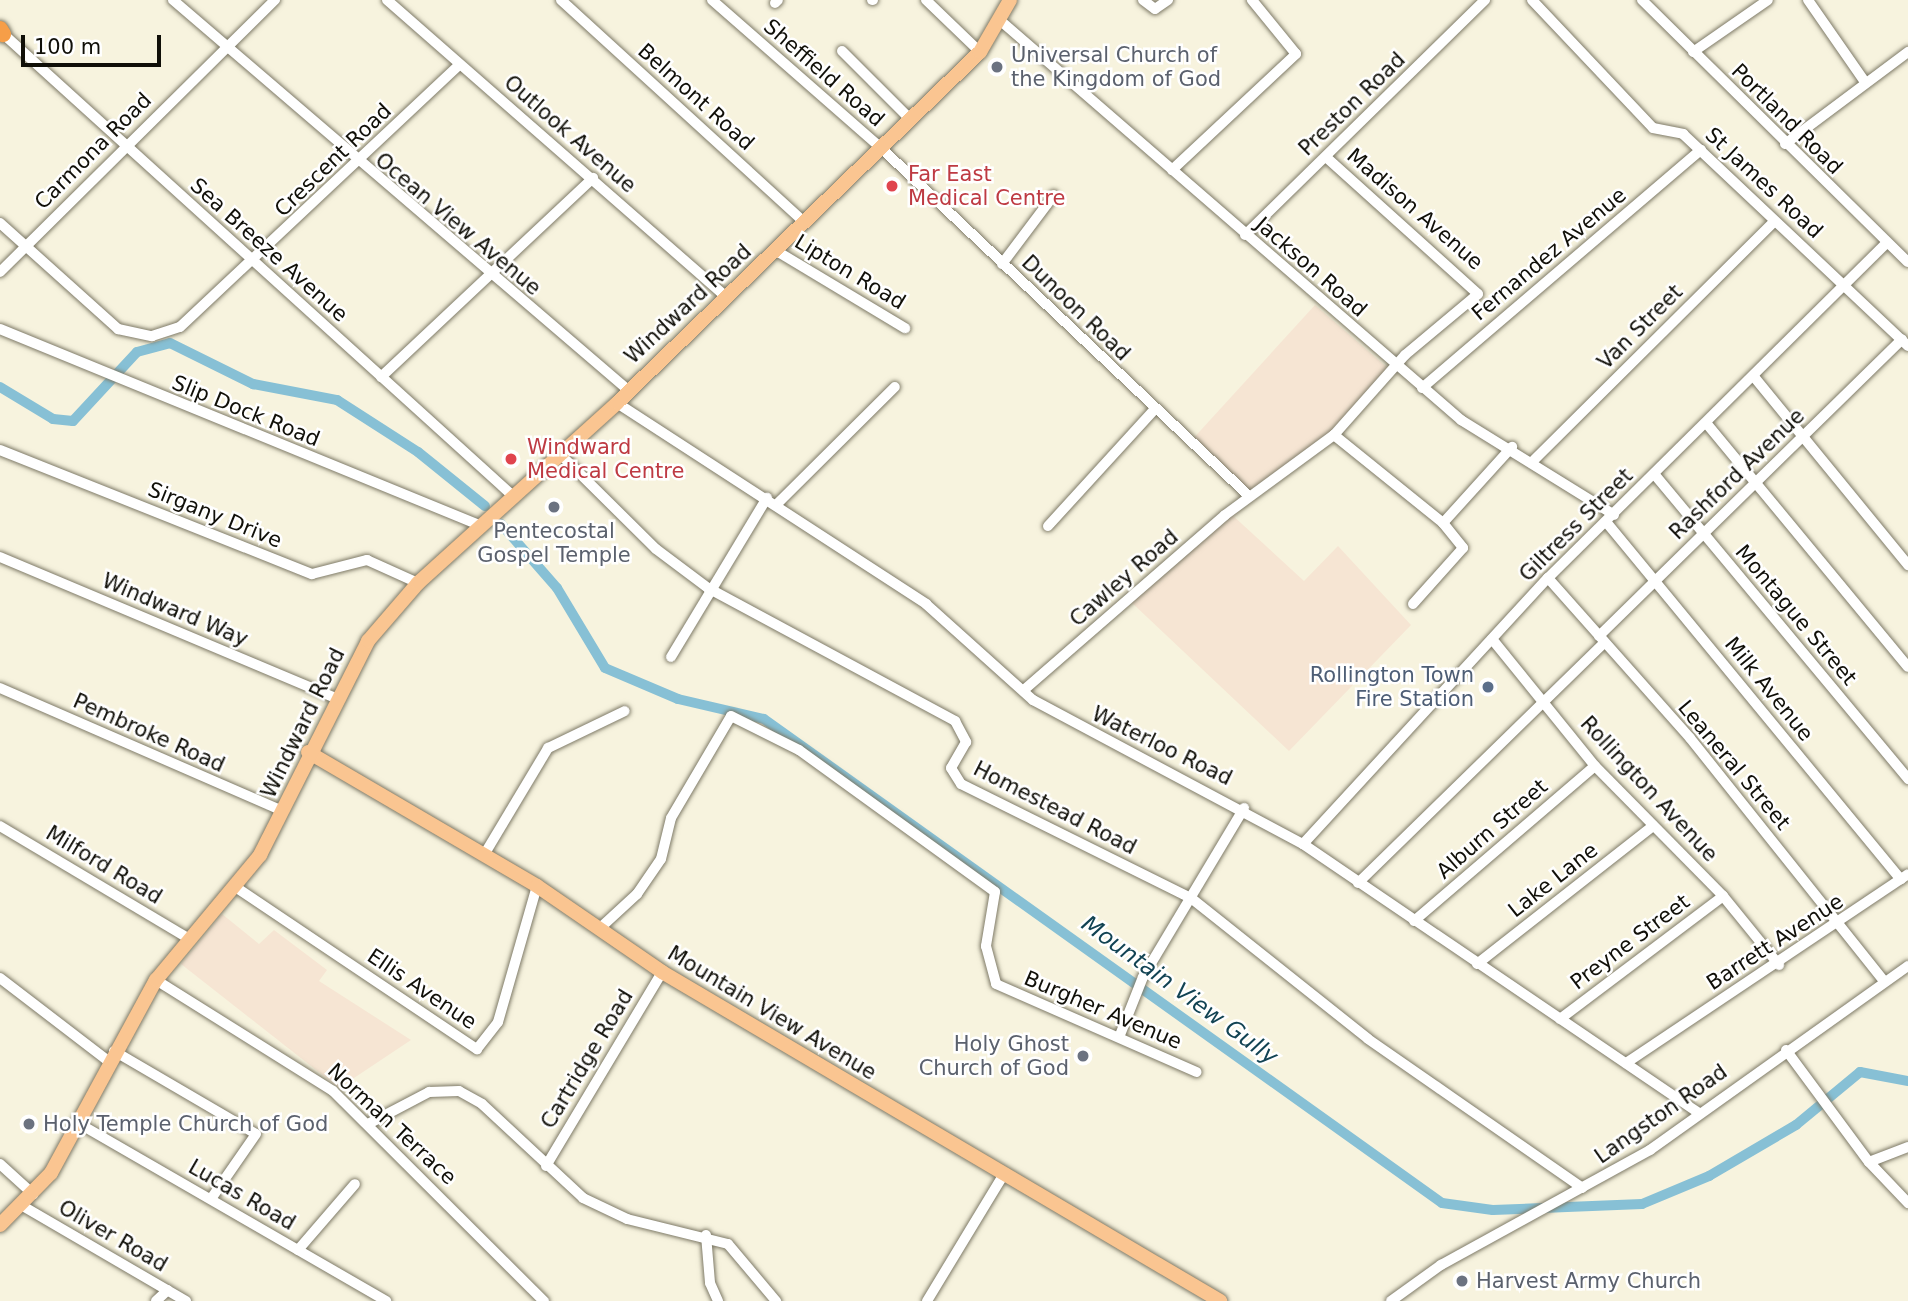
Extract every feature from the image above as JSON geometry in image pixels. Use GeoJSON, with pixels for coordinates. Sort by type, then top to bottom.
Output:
{"type":"FeatureCollection","features":[{"type":"Feature","properties":{"kind":"main road","name":"Windward Road"},"geometry":{"type":"LineString","coordinates":[[0,1225],[33,1194],[78,1123],[111,1056],[156,980],[188,938],[234,886],[283,811],[335,698],[368,641],[418,583],[618,403],[628,390],[728,298],[879,146],[980,52],[1002,22],[1010,0]]}},
{"type":"Feature","properties":{"kind":"main road","name":"Mountain View Avenue"},"geometry":{"type":"LineString","coordinates":[[308,752],[537,886],[662,972],[1220,1301]]}},
{"type":"Feature","properties":{"kind":"street","name":"Ocean View Avenue"},"geometry":{"type":"LineString","coordinates":[[173,0],[490,278],[628,390]]}},
{"type":"Feature","properties":{"kind":"street","name":"Carmona Road"},"geometry":{"type":"LineString","coordinates":[[0,272],[224,47],[275,0]]}},
{"type":"Feature","properties":{"kind":"street","name":"Outlook Avenue"},"geometry":{"type":"LineString","coordinates":[[387,0],[459,65],[593,177],[728,298]]}},
{"type":"Feature","properties":{"kind":"street","name":"Belmont Road"},"geometry":{"type":"LineString","coordinates":[[561,0],[804,222]]}},
{"type":"Feature","properties":{"kind":"street"},"geometry":{"type":"LineString","coordinates":[[926,0],[980,52]]}},
{"type":"Feature","properties":{"kind":"street"},"geometry":{"type":"LineString","coordinates":[[1143,0],[1155,9],[1168,0]]}},
{"type":"Feature","properties":{"kind":"street"},"geometry":{"type":"LineString","coordinates":[[1172,170],[1296,54],[1252,0]]}},
{"type":"Feature","properties":{"kind":"street","name":"Preston Road"},"geometry":{"type":"LineString","coordinates":[[1245,235],[1485,0]]}},
{"type":"Feature","properties":{"kind":"street","name":"St James Road"},"geometry":{"type":"LineString","coordinates":[[1532,0],[1653,128],[1683,134],[1774,222],[1847,284],[1905,342]]}},
{"type":"Feature","properties":{"kind":"street","name":"Portland Road"},"geometry":{"type":"LineString","coordinates":[[1642,0],[1886,243],[1906,256]]}},
{"type":"Feature","properties":{"kind":"street"},"geometry":{"type":"LineString","coordinates":[[1693,52],[1768,0]]}},
{"type":"Feature","properties":{"kind":"street"},"geometry":{"type":"LineString","coordinates":[[1808,0],[1865,82]]}},
{"type":"Feature","properties":{"kind":"street","name":"Sheffield Road"},"geometry":{"type":"LineString","coordinates":[[714,1],[879,146]]}},
{"type":"Feature","properties":{"kind":"street","name":"Jackson Road"},"geometry":{"type":"LineString","coordinates":[[1002,22],[1461,420],[1534,460],[1611,519]]}},
{"type":"Feature","properties":{"kind":"street","name":"Sea Breeze Avenue"},"geometry":{"type":"LineString","coordinates":[[1,32],[513,496]]}},
{"type":"Feature","properties":{"kind":"street"},"geometry":{"type":"LineString","coordinates":[[842,51],[910,119]]}},
{"type":"Feature","properties":{"kind":"street"},"geometry":{"type":"LineString","coordinates":[[1785,144],[1908,52]]}},
{"type":"Feature","properties":{"kind":"street","name":"Crescent Road"},"geometry":{"type":"LineString","coordinates":[[0,223],[118,330],[152,337],[180,327],[254,263],[459,65]]}},
{"type":"Feature","properties":{"kind":"street","name":"Dunoon Road"},"geometry":{"type":"LineString","coordinates":[[879,146],[1154,410],[1249,496]]}},
{"type":"Feature","properties":{"kind":"street","name":"Fernandez Avenue"},"geometry":{"type":"LineString","coordinates":[[1422,388],[1701,150]]}},
{"type":"Feature","properties":{"kind":"street","name":"Madison Avenue"},"geometry":{"type":"LineString","coordinates":[[1326,157],[1479,292]]}},
{"type":"Feature","properties":{"kind":"street"},"geometry":{"type":"LineString","coordinates":[[381,377],[490,278],[593,177]]}},
{"type":"Feature","properties":{"kind":"street"},"geometry":{"type":"LineString","coordinates":[[1002,264],[1054,195]]}},
{"type":"Feature","properties":{"kind":"street","name":"Van Street"},"geometry":{"type":"LineString","coordinates":[[1534,460],[1774,222]]}},
{"type":"Feature","properties":{"kind":"street","name":"Giltress Street"},"geometry":{"type":"LineString","coordinates":[[1303,844],[1548,578],[1755,378],[1886,243]]}},
{"type":"Feature","properties":{"kind":"street","name":"Lipton Road"},"geometry":{"type":"LineString","coordinates":[[775,250],[905,328]]}},
{"type":"Feature","properties":{"kind":"street","name":"Cawley Road"},"geometry":{"type":"LineString","coordinates":[[1024,689],[1249,496],[1334,435],[1395,365],[1479,292]]}},
{"type":"Feature","properties":{"kind":"street","name":"Slip Dock Road"},"geometry":{"type":"LineString","coordinates":[[0,329],[123,383],[480,525]]}},
{"type":"Feature","properties":{"kind":"street","name":"Rashford Avenue"},"geometry":{"type":"LineString","coordinates":[[1358,883],[1547,703],[1655,582],[1755,483],[1905,342]]}},
{"type":"Feature","properties":{"kind":"street"},"geometry":{"type":"LineString","coordinates":[[1755,378],[1908,565]]}},
{"type":"Feature","properties":{"kind":"street"},"geometry":{"type":"LineString","coordinates":[[671,657],[708,588],[772,501],[895,387]]}},
{"type":"Feature","properties":{"kind":"street","name":"Waterloo Road"},"geometry":{"type":"LineString","coordinates":[[618,403],[926,604],[1063,719],[1244,808],[1303,844],[1699,1112]]}},
{"type":"Feature","properties":{"kind":"street"},"geometry":{"type":"LineString","coordinates":[[1048,527],[1154,410]]}},
{"type":"Feature","properties":{"kind":"street"},"geometry":{"type":"LineString","coordinates":[[1707,424],[1908,667]]}},
{"type":"Feature","properties":{"kind":"street"},"geometry":{"type":"LineString","coordinates":[[1334,435],[1443,523],[1463,548],[1413,604]]}},
{"type":"Feature","properties":{"kind":"street"},"geometry":{"type":"LineString","coordinates":[[1443,523],[1512,447]]}},
{"type":"Feature","properties":{"kind":"street","name":"Sirgany Drive"},"geometry":{"type":"LineString","coordinates":[[0,450],[312,574],[366,560],[418,583]]}},
{"type":"Feature","properties":{"kind":"street","name":"Homestead Road"},"geometry":{"type":"LineString","coordinates":[[560,454],[636,531],[708,588],[955,721],[966,742],[951,768],[961,784],[1191,898],[1368,1039],[1582,1188]]}},
{"type":"Feature","properties":{"kind":"street","name":"Montague Street"},"geometry":{"type":"LineString","coordinates":[[1655,475],[1908,779]]}},
{"type":"Feature","properties":{"kind":"street","name":"Milk Avenue"},"geometry":{"type":"LineString","coordinates":[[1611,519],[1655,582],[1904,877]]}},
{"type":"Feature","properties":{"kind":"street","name":"Windward Way"},"geometry":{"type":"LineString","coordinates":[[0,557],[335,698]]}},
{"type":"Feature","properties":{"kind":"street","name":"Leaneral Street"},"geometry":{"type":"LineString","coordinates":[[1548,578],[1841,925],[1884,981]]}},
{"type":"Feature","properties":{"kind":"street","name":"Rollington Avenue"},"geometry":{"type":"LineString","coordinates":[[1492,639],[1595,765],[1723,897],[1779,965]]}},
{"type":"Feature","properties":{"kind":"street","name":"Pembroke Road"},"geometry":{"type":"LineString","coordinates":[[0,688],[283,811]]}},
{"type":"Feature","properties":{"kind":"street"},"geometry":{"type":"LineString","coordinates":[[484,855],[548,748],[625,711]]}},
{"type":"Feature","properties":{"kind":"street","name":"Burgher Avenue"},"geometry":{"type":"LineString","coordinates":[[599,929],[637,894],[661,859],[671,818],[731,716],[766,730],[948,855],[995,892],[996,901],[986,946],[996,984],[1120,1035],[1196,1072]]}},
{"type":"Feature","properties":{"kind":"street","name":"Alburn Street"},"geometry":{"type":"LineString","coordinates":[[1414,921],[1595,765]]}},
{"type":"Feature","properties":{"kind":"street"},"geometry":{"type":"LineString","coordinates":[[1120,1035],[1143,977],[1244,808]]}},
{"type":"Feature","properties":{"kind":"street","name":"Milford Road"},"geometry":{"type":"LineString","coordinates":[[0,826],[188,938]]}},
{"type":"Feature","properties":{"kind":"street","name":"Lake Lane"},"geometry":{"type":"LineString","coordinates":[[1477,964],[1653,826]]}},
{"type":"Feature","properties":{"kind":"street","name":"Barrett Avenue"},"geometry":{"type":"LineString","coordinates":[[1626,1063],[1690,1016],[1779,965],[1841,925],[1904,877]]}},
{"type":"Feature","properties":{"kind":"street","name":"Ellis Avenue"},"geometry":{"type":"LineString","coordinates":[[234,886],[477,1049],[504,1006],[537,886]]}},
{"type":"Feature","properties":{"kind":"street","name":"Preyne Street"},"geometry":{"type":"LineString","coordinates":[[1560,1018],[1723,897]]}},
{"type":"Feature","properties":{"kind":"street","name":"Langston Road"},"geometry":{"type":"LineString","coordinates":[[1391,1301],[1441,1265],[1582,1188],[1699,1112],[1908,966]]}},
{"type":"Feature","properties":{"kind":"street","name":"Cartridge Road"},"geometry":{"type":"LineString","coordinates":[[546,1166],[662,972]]}},
{"type":"Feature","properties":{"kind":"street"},"geometry":{"type":"LineString","coordinates":[[0,978],[111,1056],[256,1134],[211,1199]]}},
{"type":"Feature","properties":{"kind":"street","name":"Norman Terrace"},"geometry":{"type":"LineString","coordinates":[[156,980],[299,1065],[370,1123],[544,1301]]}},
{"type":"Feature","properties":{"kind":"street"},"geometry":{"type":"LineString","coordinates":[[1786,1050],[1830,1113],[1869,1162],[1908,1203]]}},
{"type":"Feature","properties":{"kind":"street"},"geometry":{"type":"LineString","coordinates":[[370,1123],[429,1092],[459,1091],[482,1104],[583,1198],[627,1219],[706,1235],[745,1259],[776,1301]]}},
{"type":"Feature","properties":{"kind":"street","name":"Lucas Road"},"geometry":{"type":"LineString","coordinates":[[78,1123],[386,1301]]}},
{"type":"Feature","properties":{"kind":"street"},"geometry":{"type":"LineString","coordinates":[[1869,1162],[1908,1147]]}},
{"type":"Feature","properties":{"kind":"street"},"geometry":{"type":"LineString","coordinates":[[0,1164],[33,1194]]}},
{"type":"Feature","properties":{"kind":"street"},"geometry":{"type":"LineString","coordinates":[[927,1301],[1003,1174]]}},
{"type":"Feature","properties":{"kind":"street"},"geometry":{"type":"LineString","coordinates":[[298,1250],[355,1184]]}},
{"type":"Feature","properties":{"kind":"street","name":"Oliver Road"},"geometry":{"type":"LineString","coordinates":[[22,1205],[186,1301]]}},
{"type":"Feature","properties":{"kind":"street"},"geometry":{"type":"LineString","coordinates":[[706,1235],[710,1283],[719,1301]]}},
{"type":"Feature","properties":{"kind":"street"},"geometry":{"type":"LineString","coordinates":[[156,1301],[167,1290]]}},
{"type":"Feature","properties":{"kind":"shaded area"},"geometry":{"type":"Polygon","coordinates":[[[1315,305],[1389,369],[1323,439],[1245,494],[1190,442],[1315,305]]]}},
{"type":"Feature","properties":{"kind":"shaded area"},"geometry":{"type":"Polygon","coordinates":[[[1230,513],[1304,581],[1338,546],[1411,625],[1289,751],[1130,601],[1230,513]]]}},
{"type":"Feature","properties":{"kind":"shaded area"},"geometry":{"type":"Polygon","coordinates":[[[222,914],[259,944],[274,930],[327,970],[319,981],[411,1040],[339,1088],[181,964],[222,914]]]}},
{"type":"Feature","properties":{"kind":"waterway","name":"Mountain View Gully"},"geometry":{"type":"LineString","coordinates":[[0,387],[53,419],[73,421],[137,352],[170,343],[253,384],[337,400],[418,452],[485,506]]}},
{"type":"Feature","properties":{"kind":"waterway","name":"Mountain View Gully"},"geometry":{"type":"LineString","coordinates":[[501,524],[557,588],[605,668],[678,699],[764,719],[1442,1203],[1493,1210],[1642,1204],[1709,1176],[1796,1125],[1860,1072],[1908,1081]]}},
{"type":"Feature","properties":{"kind":"place","name":"Universal Church of the Kingdom of God"},"geometry":{"type":"Point","coordinates":[997,67]}},
{"type":"Feature","properties":{"kind":"place","name":"Far East Medical Centre"},"geometry":{"type":"Point","coordinates":[892,186]}},
{"type":"Feature","properties":{"kind":"place","name":"Windward Medical Centre"},"geometry":{"type":"Point","coordinates":[511,459]}},
{"type":"Feature","properties":{"kind":"place","name":"Pentecostal Gospel Temple"},"geometry":{"type":"Point","coordinates":[554,507]}},
{"type":"Feature","properties":{"kind":"place","name":"Rollington Town Fire Station"},"geometry":{"type":"Point","coordinates":[1488,687]}},
{"type":"Feature","properties":{"kind":"place","name":"Holy Ghost Church of God"},"geometry":{"type":"Point","coordinates":[1083,1056]}},
{"type":"Feature","properties":{"kind":"place","name":"Holy Temple Church of God"},"geometry":{"type":"Point","coordinates":[29,1124]}},
{"type":"Feature","properties":{"kind":"place","name":"Harvest Army Church"},"geometry":{"type":"Point","coordinates":[1462,1281]}}]}
